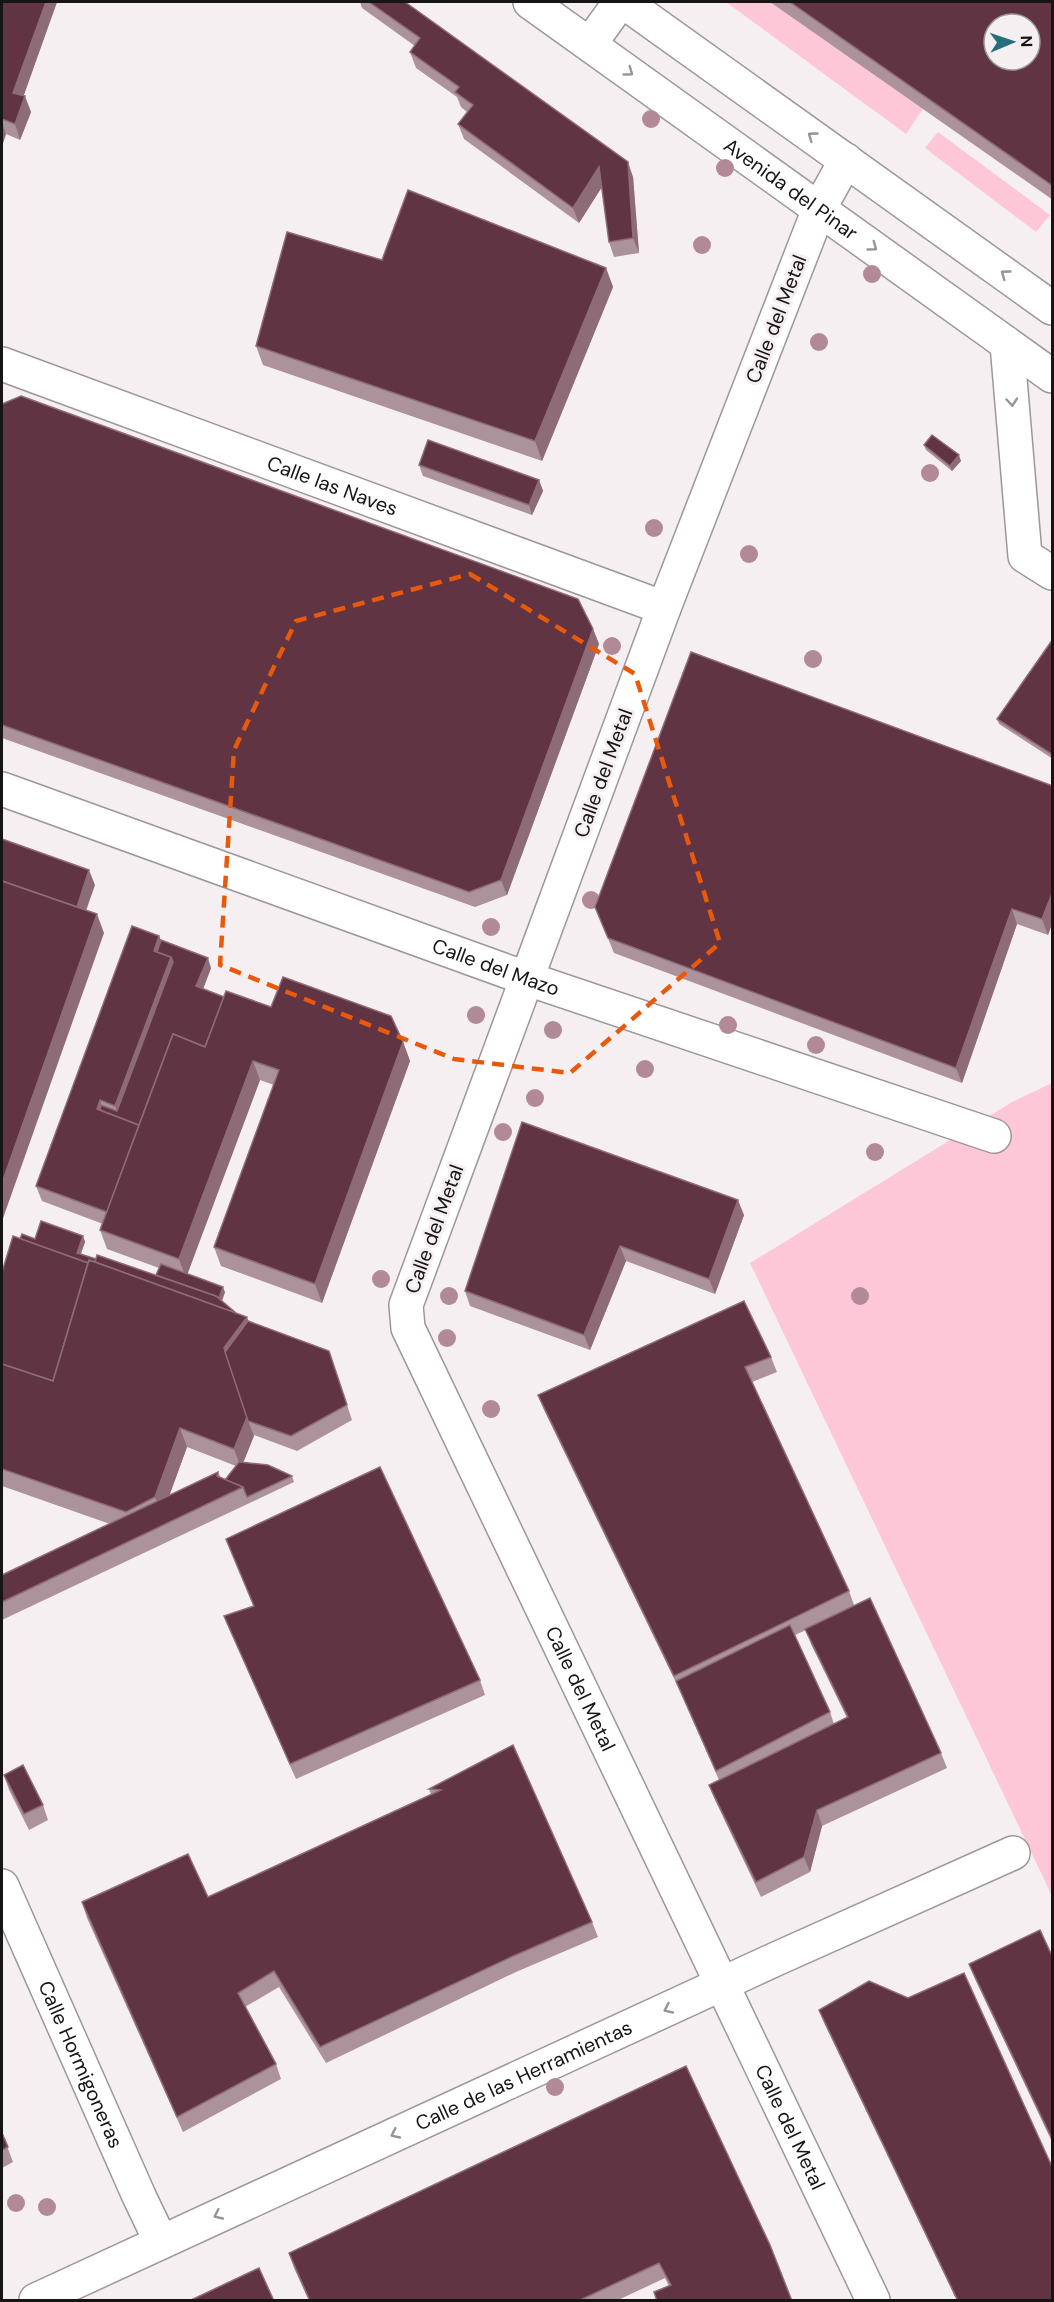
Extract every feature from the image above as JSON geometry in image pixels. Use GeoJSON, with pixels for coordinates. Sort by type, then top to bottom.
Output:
{"type":"FeatureCollection","features":[{"type":"Feature","properties":{"kind":"street","name":"Avenida del Pinar"},"geometry":{"type":"LineString","coordinates":[[530,2],[1053,376]]}},
{"type":"Feature","properties":{"kind":"street"},"geometry":{"type":"LineString","coordinates":[[590,44],[622,2],[1053,308]]}},
{"type":"Feature","properties":{"kind":"street","name":"Calle del Metal"},"geometry":{"type":"LineString","coordinates":[[846,160],[819,209],[664,608],[406,1305],[408,1328],[873,2301]]}},
{"type":"Feature","properties":{"kind":"street"},"geometry":{"type":"LineString","coordinates":[[1007,344],[1025,556],[1053,573]]}},
{"type":"Feature","properties":{"kind":"street","name":"Calle las Naves"},"geometry":{"type":"LineString","coordinates":[[2,364],[664,608]]}},
{"type":"Feature","properties":{"kind":"street","name":"Calle del Mazo"},"geometry":{"type":"LineString","coordinates":[[2,789],[528,979],[994,1136]]}},
{"type":"Feature","properties":{"kind":"street","name":"Calle de las Herramientas"},"geometry":{"type":"LineString","coordinates":[[36,2301],[1012,1853]]}},
{"type":"Feature","properties":{"kind":"street","name":"Calle Hormigoneras"},"geometry":{"type":"LineString","coordinates":[[2,1886],[161,2242]]}},
{"type":"Feature","properties":{"kind":"highlighted area"},"geometry":{"type":"Polygon","coordinates":[[[470,574],[635,674],[720,943],[570,1073],[454,1059],[220,965],[234,750],[296,621],[470,574]]]}},
{"type":"Feature","properties":{"kind":"shaded area"},"geometry":{"type":"Polygon","coordinates":[[[726,2],[770,2],[923,109],[906,134],[726,2]]]}},
{"type":"Feature","properties":{"kind":"shaded area"},"geometry":{"type":"Polygon","coordinates":[[[938,132],[1050,215],[1036,232],[925,148],[938,132]]]}},
{"type":"Feature","properties":{"kind":"shaded area"},"geometry":{"type":"Polygon","coordinates":[[[1052,1083],[1052,1896],[750,1263],[1012,1102],[1052,1083]]]}},
{"type":"Feature","properties":{"kind":"building"},"geometry":{"type":"Polygon","coordinates":[[[2,2],[46,2],[13,93],[25,96],[15,124],[2,119],[2,2]]]}},
{"type":"Feature","properties":{"kind":"building"},"geometry":{"type":"Polygon","coordinates":[[[369,2],[405,2],[628,162],[633,238],[609,242],[599,167],[573,208],[458,124],[473,105],[455,92],[459,87],[410,52],[420,38],[369,2]]]}},
{"type":"Feature","properties":{"kind":"building"},"geometry":{"type":"Polygon","coordinates":[[[790,2],[1053,2],[1053,186],[790,2]]]}},
{"type":"Feature","properties":{"kind":"building"},"geometry":{"type":"Polygon","coordinates":[[[408,190],[606,268],[535,441],[256,346],[287,232],[382,260],[408,190]]]}},
{"type":"Feature","properties":{"kind":"building"},"geometry":{"type":"Polygon","coordinates":[[[21,396],[578,599],[593,629],[501,880],[469,892],[2,725],[2,404],[21,396]]]}},
{"type":"Feature","properties":{"kind":"building"},"geometry":{"type":"Polygon","coordinates":[[[932,435],[959,455],[950,466],[924,445],[932,435]]]}},
{"type":"Feature","properties":{"kind":"building"},"geometry":{"type":"Polygon","coordinates":[[[428,440],[539,480],[529,505],[419,465],[428,440]]]}},
{"type":"Feature","properties":{"kind":"building"},"geometry":{"type":"Polygon","coordinates":[[[1053,639],[1053,755],[997,719],[1053,639]]]}},
{"type":"Feature","properties":{"kind":"building"},"geometry":{"type":"Polygon","coordinates":[[[691,652],[1053,786],[1053,891],[1042,919],[1012,909],[956,1068],[608,938],[595,907],[691,652]]]}},
{"type":"Feature","properties":{"kind":"building"},"geometry":{"type":"Polygon","coordinates":[[[2,839],[89,870],[77,907],[2,881],[2,839]]]}},
{"type":"Feature","properties":{"kind":"building"},"geometry":{"type":"Polygon","coordinates":[[[2,881],[97,914],[2,1183],[2,881]]]}},
{"type":"Feature","properties":{"kind":"building"},"geometry":{"type":"Polygon","coordinates":[[[132,926],[159,936],[154,951],[171,957],[115,1106],[100,1100],[97,1109],[139,1125],[107,1212],[36,1186],[132,926]]]}},
{"type":"Feature","properties":{"kind":"building"},"geometry":{"type":"Polygon","coordinates":[[[161,940],[208,958],[196,986],[224,997],[205,1047],[173,1034],[139,1125],[100,1110],[101,1105],[117,1111],[173,962],[171,957],[157,952],[161,940]]]}},
{"type":"Feature","properties":{"kind":"building"},"geometry":{"type":"Polygon","coordinates":[[[283,977],[391,1016],[403,1042],[315,1284],[214,1247],[279,1070],[253,1061],[179,1259],[100,1230],[173,1034],[205,1047],[226,991],[271,1007],[283,977]]]}},
{"type":"Feature","properties":{"kind":"building"},"geometry":{"type":"Polygon","coordinates":[[[522,1122],[738,1200],[709,1279],[620,1246],[584,1335],[465,1291],[522,1122]]]}},
{"type":"Feature","properties":{"kind":"building"},"geometry":{"type":"Polygon","coordinates":[[[41,1221],[83,1236],[77,1253],[96,1259],[95,1262],[89,1260],[88,1263],[20,1239],[22,1234],[35,1239],[41,1221]]]}},
{"type":"Feature","properties":{"kind":"building"},"geometry":{"type":"Polygon","coordinates":[[[13,1236],[88,1263],[53,1381],[2,1364],[2,1272],[13,1236]]]}},
{"type":"Feature","properties":{"kind":"building"},"geometry":{"type":"Polygon","coordinates":[[[97,1255],[216,1296],[236,1313],[95,1262],[97,1255]]]}},
{"type":"Feature","properties":{"kind":"building"},"geometry":{"type":"Polygon","coordinates":[[[89,1260],[247,1317],[224,1348],[247,1417],[234,1449],[180,1428],[155,1497],[126,1512],[2,1469],[2,1364],[53,1381],[89,1260]]]}},
{"type":"Feature","properties":{"kind":"building"},"geometry":{"type":"Polygon","coordinates":[[[161,1264],[223,1287],[219,1298],[156,1275],[161,1264]]]}},
{"type":"Feature","properties":{"kind":"building"},"geometry":{"type":"Polygon","coordinates":[[[744,1301],[771,1357],[745,1367],[849,1591],[674,1676],[538,1395],[744,1301]]]}},
{"type":"Feature","properties":{"kind":"building"},"geometry":{"type":"Polygon","coordinates":[[[248,1321],[329,1351],[347,1405],[291,1436],[248,1421],[225,1352],[248,1321]]]}},
{"type":"Feature","properties":{"kind":"building"},"geometry":{"type":"Polygon","coordinates":[[[239,1462],[268,1465],[292,1476],[247,1497],[243,1487],[225,1480],[239,1462]]]}},
{"type":"Feature","properties":{"kind":"building"},"geometry":{"type":"Polygon","coordinates":[[[380,1467],[480,1680],[290,1764],[224,1616],[254,1606],[226,1539],[380,1467]]]}},
{"type":"Feature","properties":{"kind":"building"},"geometry":{"type":"Polygon","coordinates":[[[218,1472],[217,1476],[243,1487],[2,1602],[2,1575],[218,1472]]]}},
{"type":"Feature","properties":{"kind":"building"},"geometry":{"type":"Polygon","coordinates":[[[870,1598],[941,1753],[817,1810],[804,1857],[756,1882],[709,1785],[848,1717],[805,1629],[870,1598]]]}},
{"type":"Feature","properties":{"kind":"building"},"geometry":{"type":"Polygon","coordinates":[[[790,1625],[830,1712],[716,1771],[676,1681],[790,1625]]]}},
{"type":"Feature","properties":{"kind":"building"},"geometry":{"type":"Polygon","coordinates":[[[513,1745],[592,1922],[511,1957],[320,2047],[274,1971],[238,1993],[276,2064],[177,2117],[82,1902],[188,1854],[208,1897],[441,1790],[429,1789],[513,1745]]]}},
{"type":"Feature","properties":{"kind":"building"},"geometry":{"type":"Polygon","coordinates":[[[23,1765],[43,1805],[24,1814],[4,1775],[23,1765]]]}},
{"type":"Feature","properties":{"kind":"building"},"geometry":{"type":"Polygon","coordinates":[[[1040,1930],[1053,1958],[1053,2141],[969,1964],[1040,1930]]]}},
{"type":"Feature","properties":{"kind":"building"},"geometry":{"type":"Polygon","coordinates":[[[964,1973],[1053,2169],[1053,2301],[958,2301],[819,2010],[869,1981],[908,1998],[964,1973]]]}},
{"type":"Feature","properties":{"kind":"building"},"geometry":{"type":"Polygon","coordinates":[[[686,2066],[770,2245],[792,2301],[657,2301],[654,2292],[671,2285],[659,2263],[578,2301],[310,2301],[289,2253],[686,2066]]]}},
{"type":"Feature","properties":{"kind":"building"},"geometry":{"type":"Polygon","coordinates":[[[2,2133],[8,2147],[2,2150],[2,2133]]]}},
{"type":"Feature","properties":{"kind":"building"},"geometry":{"type":"Polygon","coordinates":[[[259,2268],[274,2301],[189,2301],[259,2268]]]}}]}
